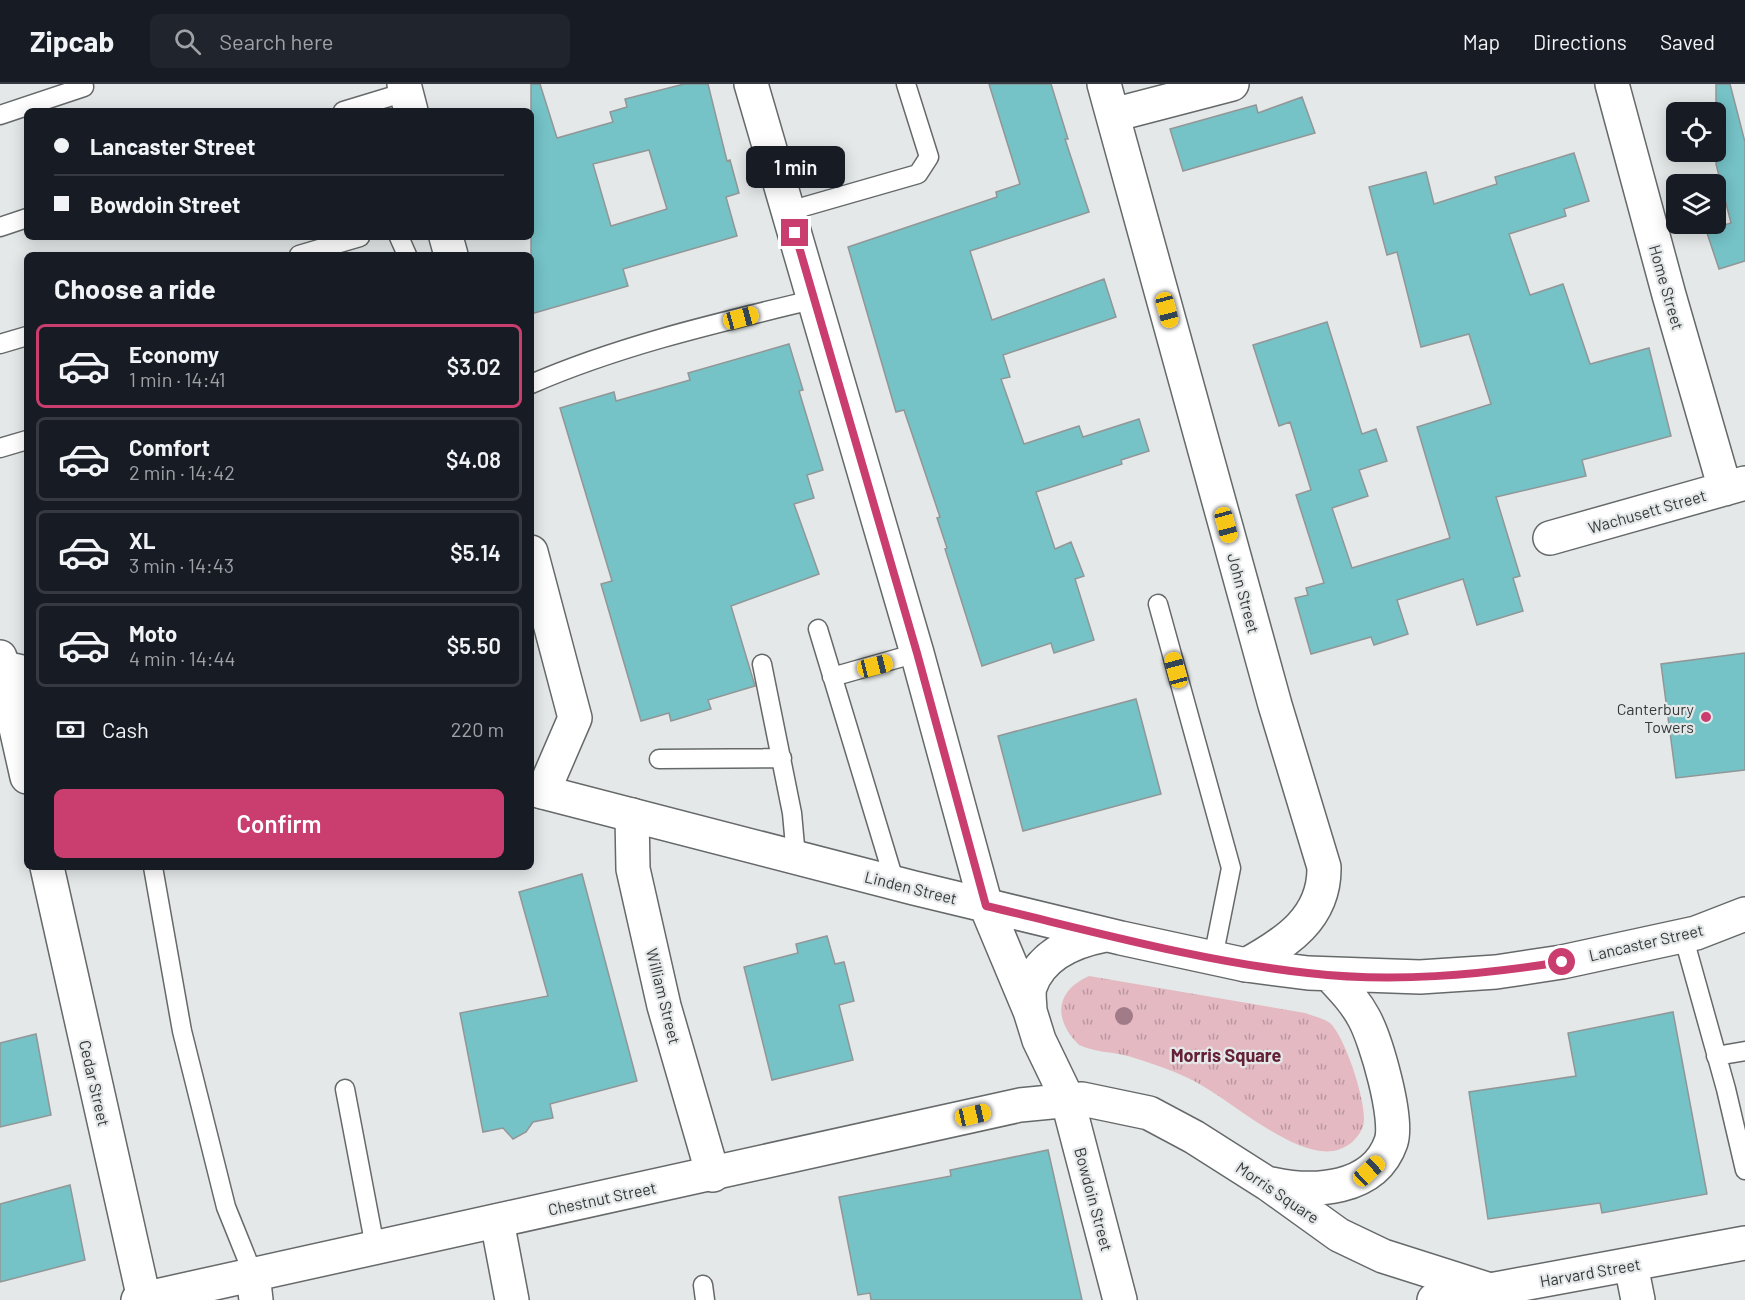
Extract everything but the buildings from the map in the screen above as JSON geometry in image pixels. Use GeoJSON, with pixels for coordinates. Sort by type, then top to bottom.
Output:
{"type":"FeatureCollection","features":[{"type":"Feature","properties":{"kind":"street"},"geometry":{"type":"LineString","coordinates":[[751,84],[789,211],[812,300],[917,653],[986,906],[1030,1011],[1039,1040],[1053,1064],[1075,1083],[1107,1102]]}},
{"type":"Feature","properties":{"kind":"street","name":"John Street"},"geometry":{"type":"LineString","coordinates":[[1104,84],[1275,705],[1324,867],[1324,881],[1318,902],[1306,921],[1290,938],[1246,965]]}},
{"type":"Feature","properties":{"kind":"street"},"geometry":{"type":"LineString","coordinates":[[1113,115],[1232,84]]}},
{"type":"Feature","properties":{"kind":"street","name":"Home Street"},"geometry":{"type":"LineString","coordinates":[[1612,84],[1669,295],[1735,486]]}},
{"type":"Feature","properties":{"kind":"street","name":"Wachusett Street"},"geometry":{"type":"LineString","coordinates":[[1550,538],[1735,486]]}},
{"type":"Feature","properties":{"kind":"street"},"geometry":{"type":"LineString","coordinates":[[534,574],[544,649],[575,718],[537,791]]}},
{"type":"Feature","properties":{"kind":"street"},"geometry":{"type":"LineString","coordinates":[[7,666],[24,760]]}},
{"type":"Feature","properties":{"kind":"street","name":"Linden Street"},"geometry":{"type":"LineString","coordinates":[[537,791],[1107,935],[1246,965],[1330,975]]}},
{"type":"Feature","properties":{"kind":"street","name":"William Street"},"geometry":{"type":"LineString","coordinates":[[632,815],[633,869],[664,1006],[713,1175]]}},
{"type":"Feature","properties":{"kind":"street","name":"Cedar Street"},"geometry":{"type":"LineString","coordinates":[[48,870],[141,1299]]}},
{"type":"Feature","properties":{"kind":"street","name":"Lancaster Street"},"geometry":{"type":"LineString","coordinates":[[1330,975],[1420,977],[1496,972],[1562,962],[1683,935],[1745,914]]}},
{"type":"Feature","properties":{"kind":"street"},"geometry":{"type":"LineString","coordinates":[[1030,1011],[1030,988],[1044,963],[1060,949],[1081,939],[1107,935]]}},
{"type":"Feature","properties":{"kind":"street"},"geometry":{"type":"LineString","coordinates":[[1268,1184],[1315,1190],[1346,1183],[1369,1171],[1386,1152],[1392,1141],[1391,1102],[1366,1020],[1353,999],[1330,975]]}},
{"type":"Feature","properties":{"kind":"street","name":"Bowdoin Street"},"geometry":{"type":"LineString","coordinates":[[1053,1064],[1067,1098],[1120,1300]]}},
{"type":"Feature","properties":{"kind":"street","name":"Chestnut Street"},"geometry":{"type":"LineString","coordinates":[[141,1299],[254,1287],[375,1247],[713,1175],[1003,1108],[1067,1098]]}},
{"type":"Feature","properties":{"kind":"street","name":"Morris Square"},"geometry":{"type":"LineString","coordinates":[[1067,1098],[1107,1102],[1149,1113],[1268,1184],[1347,1238],[1383,1256],[1490,1290]]}},
{"type":"Feature","properties":{"kind":"street"},"geometry":{"type":"LineString","coordinates":[[497,1221],[512,1300]]}},
{"type":"Feature","properties":{"kind":"street","name":"Harvard Street"},"geometry":{"type":"LineString","coordinates":[[1434,1300],[1745,1243]]}},
{"type":"Feature","properties":{"kind":"street"},"geometry":{"type":"LineString","coordinates":[[1631,1265],[1638,1300]]}},
{"type":"Feature","properties":{"kind":"lane"},"geometry":{"type":"LineString","coordinates":[[789,211],[918,174],[929,157],[906,84]]}},
{"type":"Feature","properties":{"kind":"lane"},"geometry":{"type":"LineString","coordinates":[[0,115],[84,87]]}},
{"type":"Feature","properties":{"kind":"lane"},"geometry":{"type":"LineString","coordinates":[[356,108],[407,96]]}},
{"type":"Feature","properties":{"kind":"lane"},"geometry":{"type":"LineString","coordinates":[[0,227],[24,219]]}},
{"type":"Feature","properties":{"kind":"lane"},"geometry":{"type":"LineString","coordinates":[[309,252],[350,240]]}},
{"type":"Feature","properties":{"kind":"lane"},"geometry":{"type":"LineString","coordinates":[[534,383],[575,365],[634,346],[812,300]]}},
{"type":"Feature","properties":{"kind":"lane"},"geometry":{"type":"LineString","coordinates":[[0,344],[24,337]]}},
{"type":"Feature","properties":{"kind":"lane"},"geometry":{"type":"LineString","coordinates":[[0,448],[24,441]]}},
{"type":"Feature","properties":{"kind":"lane"},"geometry":{"type":"LineString","coordinates":[[1158,604],[1231,868],[1214,958]]}},
{"type":"Feature","properties":{"kind":"lane"},"geometry":{"type":"LineString","coordinates":[[818,629],[894,883]]}},
{"type":"Feature","properties":{"kind":"lane"},"geometry":{"type":"LineString","coordinates":[[832,677],[917,653]]}},
{"type":"Feature","properties":{"kind":"lane"},"geometry":{"type":"LineString","coordinates":[[762,664],[792,813],[796,857]]}},
{"type":"Feature","properties":{"kind":"lane"},"geometry":{"type":"LineString","coordinates":[[659,759],[782,758]]}},
{"type":"Feature","properties":{"kind":"lane"},"geometry":{"type":"LineString","coordinates":[[154,870],[182,1031],[226,1207],[254,1287]]}},
{"type":"Feature","properties":{"kind":"lane"},"geometry":{"type":"LineString","coordinates":[[1683,935],[1745,1170]]}},
{"type":"Feature","properties":{"kind":"lane"},"geometry":{"type":"LineString","coordinates":[[1716,1056],[1745,1051]]}},
{"type":"Feature","properties":{"kind":"lane"},"geometry":{"type":"LineString","coordinates":[[345,1089],[375,1247]]}},
{"type":"Feature","properties":{"kind":"green space"},"geometry":{"type":"Polygon","coordinates":[[[1089,976],[1305,1013],[1327,1021],[1336,1030],[1342,1042],[1359,1089],[1364,1117],[1361,1131],[1351,1143],[1333,1151],[1316,1150],[1298,1145],[1279,1136],[1204,1087],[1181,1075],[1128,1056],[1097,1051],[1079,1045],[1065,1025],[1062,1006],[1069,989],[1089,976]]]}},
{"type":"Feature","properties":{"kind":"place","name":"Canterbury Towers"},"geometry":{"type":"Point","coordinates":[1706,717]}},
{"type":"Feature","properties":{"kind":"district","name":"Morris Square"},"geometry":{"type":"Point","coordinates":[1226,1055]}},
{"type":"Feature","properties":{"kind":"route"},"geometry":{"type":"LineString","coordinates":[[795,233],[812,300],[917,653],[986,906],[1121,939],[1246,965],[1308,973],[1371,977],[1433,976],[1496,972],[1562,962]]}}]}
